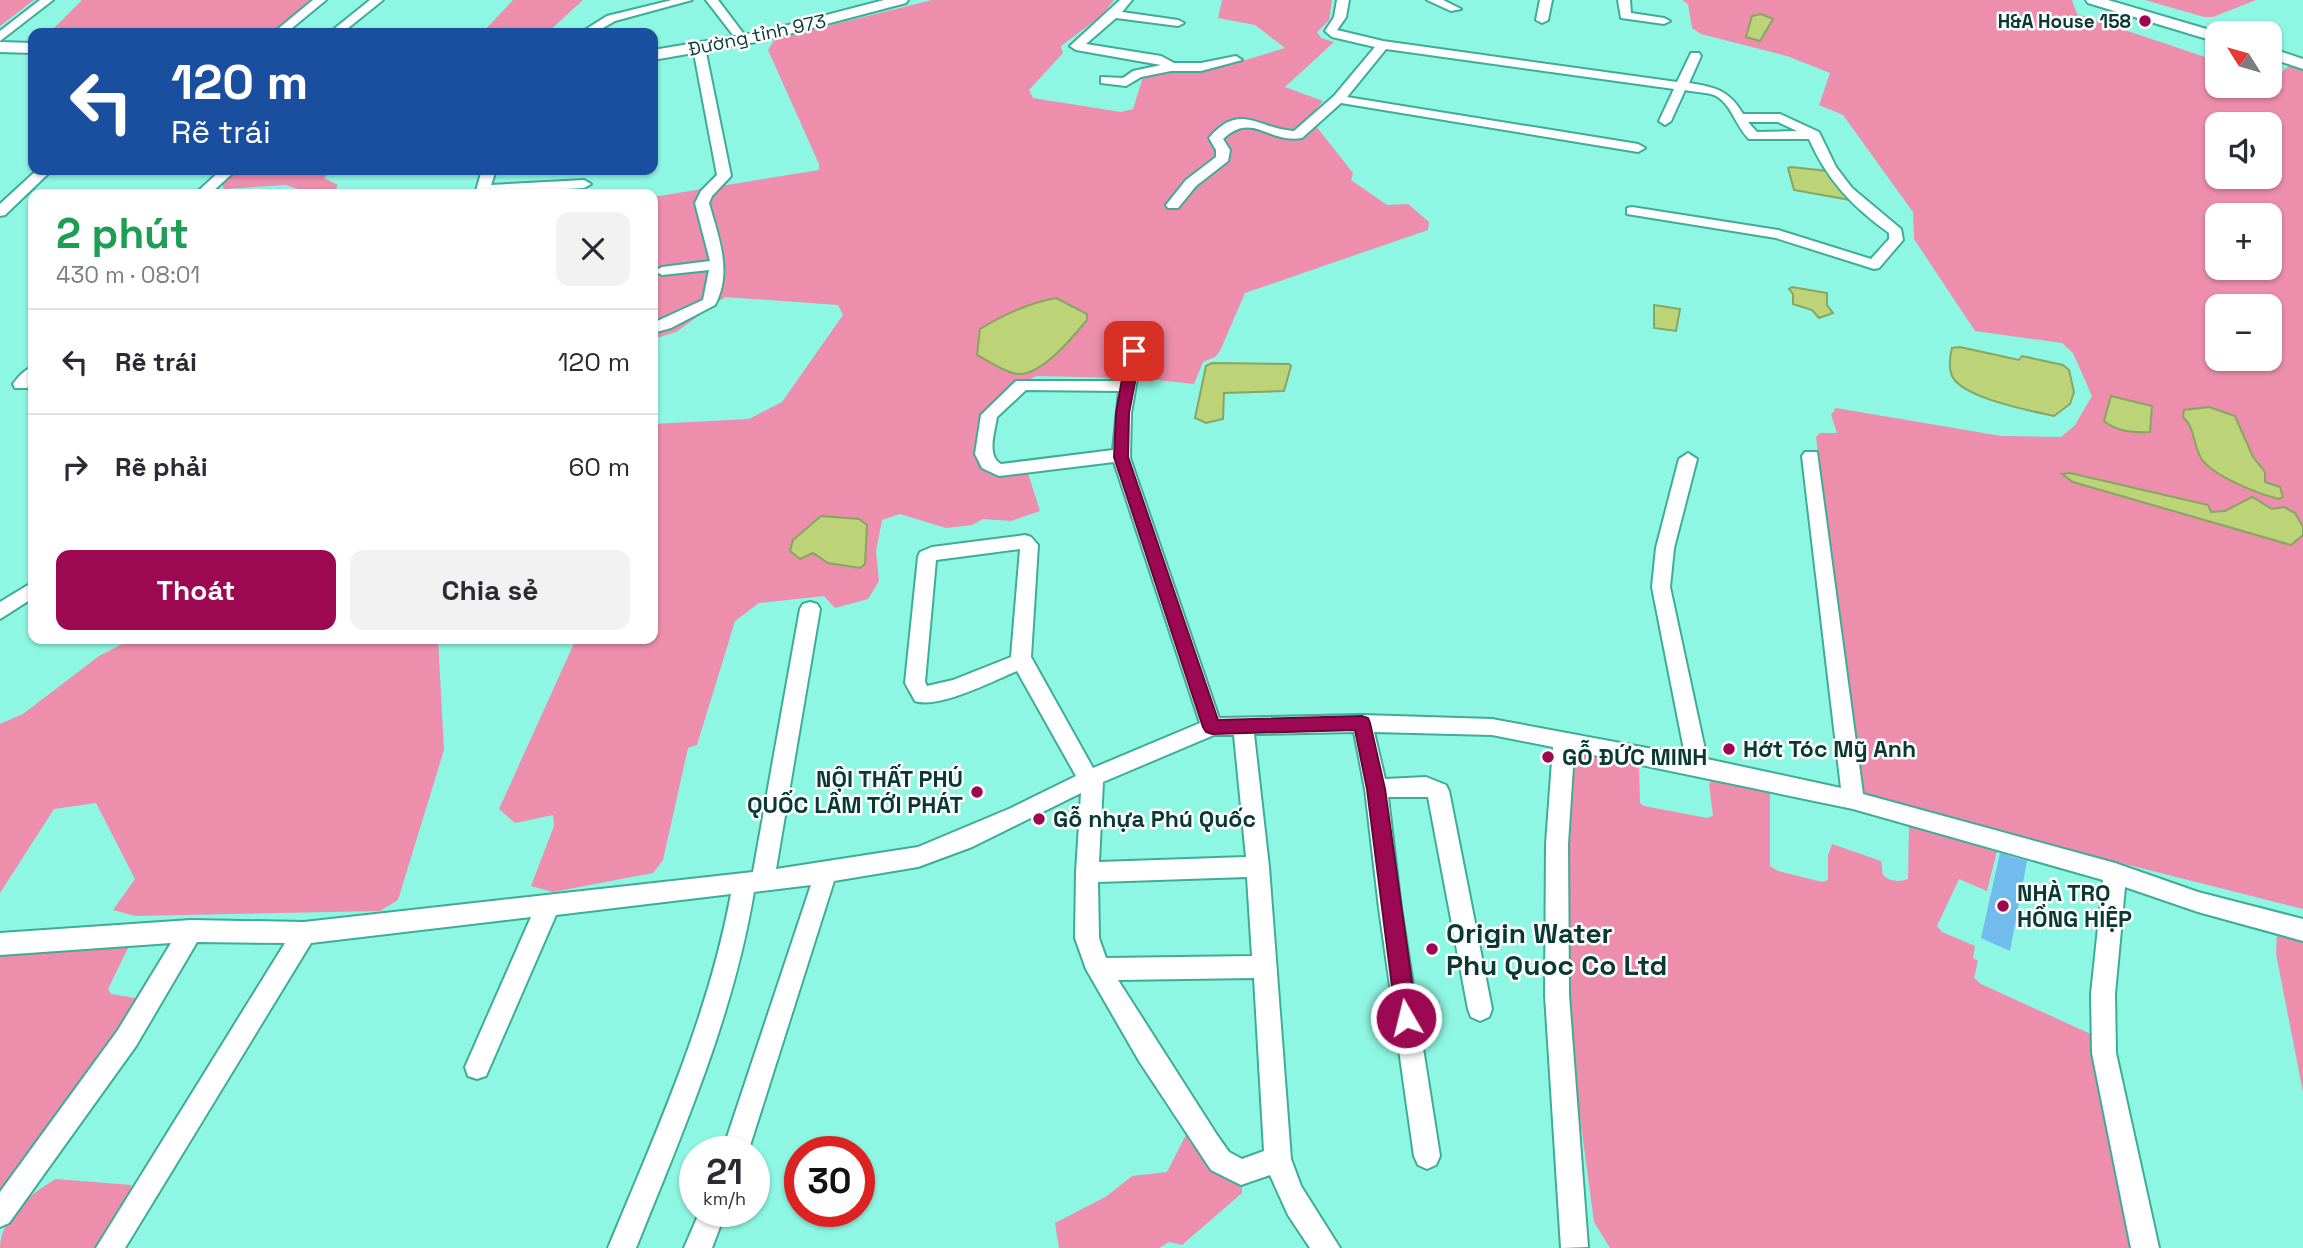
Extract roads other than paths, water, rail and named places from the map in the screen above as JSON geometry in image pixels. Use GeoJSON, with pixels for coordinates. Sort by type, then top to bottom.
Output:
{"type":"FeatureCollection","features":[{"type":"Feature","properties":{"kind":"main road","name":"Đường tỉnh 973"},"geometry":{"type":"LineString","coordinates":[[658,46],[737,33],[868,0]]}},
{"type":"Feature","properties":{"kind":"main road","name":"Đường tỉnh 973"},"geometry":{"type":"LineString","coordinates":[[658,54],[762,36],[901,0]]}},
{"type":"Feature","properties":{"kind":"main road"},"geometry":{"type":"LineString","coordinates":[[2104,1],[2205,27]]}},
{"type":"Feature","properties":{"kind":"main road"},"geometry":{"type":"LineString","coordinates":[[2104,1],[2205,33]]}},
{"type":"Feature","properties":{"kind":"main road"},"geometry":{"type":"LineString","coordinates":[[0,47],[28,48]]}},
{"type":"Feature","properties":{"kind":"main road"},"geometry":{"type":"LineString","coordinates":[[2282,49],[2303,55]]}},
{"type":"Feature","properties":{"kind":"main road"},"geometry":{"type":"LineString","coordinates":[[0,56],[28,57]]}},
{"type":"Feature","properties":{"kind":"main road"},"geometry":{"type":"LineString","coordinates":[[2282,57],[2303,64]]}},
{"type":"Feature","properties":{"kind":"street"},"geometry":{"type":"LineString","coordinates":[[0,37],[47,0]]}},
{"type":"Feature","properties":{"kind":"street"},"geometry":{"type":"LineString","coordinates":[[285,28],[320,0]]}},
{"type":"Feature","properties":{"kind":"street"},"geometry":{"type":"LineString","coordinates":[[341,28],[377,0]]}},
{"type":"Feature","properties":{"kind":"street"},"geometry":{"type":"LineString","coordinates":[[594,28],[613,17],[686,0]]}},
{"type":"Feature","properties":{"kind":"street"},"geometry":{"type":"LineString","coordinates":[[712,0],[737,33]]}},
{"type":"Feature","properties":{"kind":"street"},"geometry":{"type":"LineString","coordinates":[[1126,0],[1114,14],[1076,46],[1158,60],[1171,67]]}},
{"type":"Feature","properties":{"kind":"street"},"geometry":{"type":"LineString","coordinates":[[1343,0],[1340,17],[1331,31],[1345,42],[1383,45],[1721,93],[1739,118],[1785,119],[1800,130],[1814,135],[1829,169],[1848,192],[1896,232],[1896,240],[1874,265],[1779,234],[1632,211]]}},
{"type":"Feature","properties":{"kind":"street"},"geometry":{"type":"LineString","coordinates":[[1433,0],[1455,9]]}},
{"type":"Feature","properties":{"kind":"street"},"geometry":{"type":"LineString","coordinates":[[1542,20],[1546,0]]}},
{"type":"Feature","properties":{"kind":"street"},"geometry":{"type":"LineString","coordinates":[[1624,0],[1625,16],[1664,22]]}},
{"type":"Feature","properties":{"kind":"street"},"geometry":{"type":"LineString","coordinates":[[1114,14],[1178,23]]}},
{"type":"Feature","properties":{"kind":"street"},"geometry":{"type":"LineString","coordinates":[[1173,205],[1191,183],[1223,158],[1223,150],[1216,138],[1231,124],[1246,121],[1297,135],[1338,99],[1383,45]]}},
{"type":"Feature","properties":{"kind":"street"},"geometry":{"type":"LineString","coordinates":[[658,327],[710,302],[717,265],[702,203],[706,194],[724,176],[699,48]]}},
{"type":"Feature","properties":{"kind":"street"},"geometry":{"type":"LineString","coordinates":[[1665,121],[1695,56]]}},
{"type":"Feature","properties":{"kind":"street"},"geometry":{"type":"LineString","coordinates":[[1105,80],[1126,82],[1137,74],[1171,67],[1201,67],[1237,60]]}},
{"type":"Feature","properties":{"kind":"street"},"geometry":{"type":"LineString","coordinates":[[1338,99],[1638,148]]}},
{"type":"Feature","properties":{"kind":"street"},"geometry":{"type":"LineString","coordinates":[[0,212],[40,175]]}},
{"type":"Feature","properties":{"kind":"street"},"geometry":{"type":"LineString","coordinates":[[208,189],[223,175]]}},
{"type":"Feature","properties":{"kind":"street"},"geometry":{"type":"LineString","coordinates":[[521,189],[584,184]]}},
{"type":"Feature","properties":{"kind":"street"},"geometry":{"type":"LineString","coordinates":[[662,271],[717,265]]}},
{"type":"Feature","properties":{"kind":"street"},"geometry":{"type":"LineString","coordinates":[[1134,351],[1123,413],[1121,455],[1212,727]]}},
{"type":"Feature","properties":{"kind":"street"},"geometry":{"type":"LineString","coordinates":[[1121,455],[999,470],[988,464],[984,454],[989,415],[1022,385],[1128,386]]}},
{"type":"Feature","properties":{"kind":"street"},"geometry":{"type":"LineString","coordinates":[[1811,456],[1853,800]]}},
{"type":"Feature","properties":{"kind":"street"},"geometry":{"type":"LineString","coordinates":[[1688,459],[1665,548],[1661,587],[1698,766]]}},
{"type":"Feature","properties":{"kind":"street"},"geometry":{"type":"LineString","coordinates":[[1022,661],[956,687],[922,695],[915,684],[928,557],[932,554],[1015,543],[1025,542],[1028,545],[1022,661],[1091,778],[1087,939],[1098,969],[1148,1052],[1220,1161],[1241,1172],[1278,1159]]}},
{"type":"Feature","properties":{"kind":"street"},"geometry":{"type":"LineString","coordinates":[[0,612],[28,592]]}},
{"type":"Feature","properties":{"kind":"street"},"geometry":{"type":"LineString","coordinates":[[622,1248],[695,1070],[753,883],[810,609]]}},
{"type":"Feature","properties":{"kind":"street"},"geometry":{"type":"LineString","coordinates":[[1362,723],[1376,789],[1390,908],[1427,1156]]}},
{"type":"Feature","properties":{"kind":"street"},"geometry":{"type":"LineString","coordinates":[[0,944],[191,930],[304,933],[753,883],[826,872],[918,857],[1019,816],[1091,778],[1212,727],[1362,723],[1492,727],[1698,766],[1853,800],[2115,873],[2198,902],[2303,930]]}},
{"type":"Feature","properties":{"kind":"street"},"geometry":{"type":"LineString","coordinates":[[1243,725],[1258,867],[1278,1159],[1283,1181],[1294,1203],[1326,1248]]}},
{"type":"Feature","properties":{"kind":"street"},"geometry":{"type":"LineString","coordinates":[[1564,742],[1558,844],[1557,995],[1574,1247]]}},
{"type":"Feature","properties":{"kind":"street"},"geometry":{"type":"LineString","coordinates":[[1376,789],[1426,786],[1438,791],[1480,1009]]}},
{"type":"Feature","properties":{"kind":"street"},"geometry":{"type":"LineString","coordinates":[[1087,872],[1258,867]]}},
{"type":"Feature","properties":{"kind":"street"},"geometry":{"type":"LineString","coordinates":[[740,1136],[826,872]]}},
{"type":"Feature","properties":{"kind":"street"},"geometry":{"type":"LineString","coordinates":[[2115,873],[2103,994],[2102,1033],[2145,1248]]}},
{"type":"Feature","properties":{"kind":"street"},"geometry":{"type":"LineString","coordinates":[[477,1067],[548,906]]}},
{"type":"Feature","properties":{"kind":"street"},"geometry":{"type":"LineString","coordinates":[[0,1214],[127,1038],[191,930]]}},
{"type":"Feature","properties":{"kind":"street"},"geometry":{"type":"LineString","coordinates":[[110,1248],[304,933]]}},
{"type":"Feature","properties":{"kind":"street"},"geometry":{"type":"LineString","coordinates":[[1098,969],[1264,967]]}},
{"type":"Feature","properties":{"kind":"street"},"geometry":{"type":"LineString","coordinates":[[698,1248],[707,1227]]}},
{"type":"Feature","properties":{"kind":"place","name":"H&A House 158"},"geometry":{"type":"Point","coordinates":[2145,21]}},
{"type":"Feature","properties":{"kind":"place","name":"Hớt Tóc Mỹ Anh"},"geometry":{"type":"Point","coordinates":[1729,749]}},
{"type":"Feature","properties":{"kind":"place","name":"GỖ ĐỨC MINH"},"geometry":{"type":"Point","coordinates":[1548,757]}},
{"type":"Feature","properties":{"kind":"place","name":"NỘI THẤT PHÚ QUỐC LÂM TỚI PHÁT"},"geometry":{"type":"Point","coordinates":[977,792]}},
{"type":"Feature","properties":{"kind":"place","name":"Gỗ nhựa Phú Quốc"},"geometry":{"type":"Point","coordinates":[1039,819]}},
{"type":"Feature","properties":{"kind":"place","name":"NHÀ TRỌ HỒNG HIỆP"},"geometry":{"type":"Point","coordinates":[2003,906]}},
{"type":"Feature","properties":{"kind":"place","name":"Origin Water Phu Quoc Co Ltd"},"geometry":{"type":"Point","coordinates":[1432,949]}}]}
